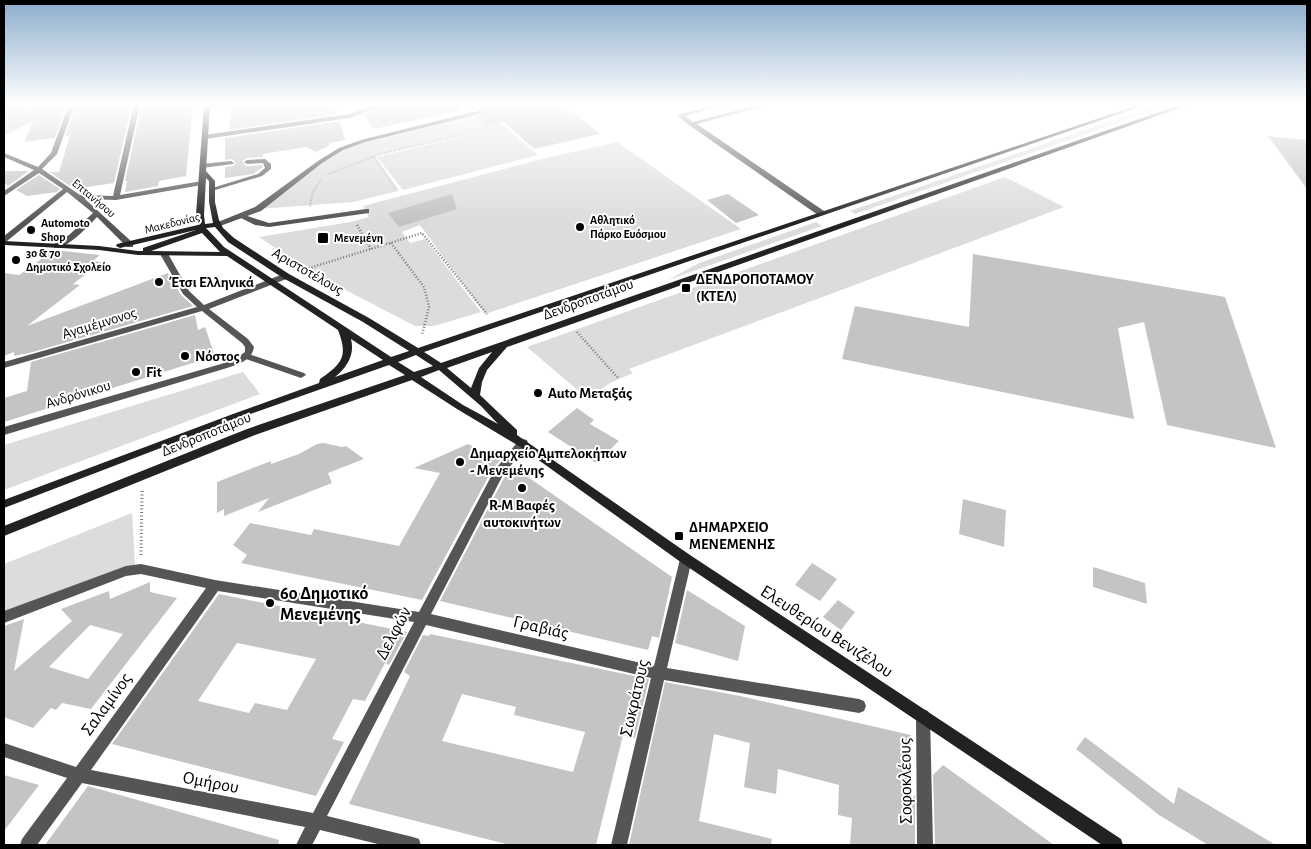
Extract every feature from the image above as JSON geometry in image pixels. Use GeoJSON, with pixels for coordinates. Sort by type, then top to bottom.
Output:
{"type":"FeatureCollection","features":[{"type":"Feature","properties":{"kind":"main road"},"geometry":{"type":"LineString","coordinates":[[202,228],[200,215],[204,144]]}},
{"type":"Feature","properties":{"kind":"main road","name":"Δενδροποτάμου"},"geometry":{"type":"LineString","coordinates":[[4,504],[418,351],[1027,144]]}},
{"type":"Feature","properties":{"kind":"main road","name":"Δενδροποτάμου"},"geometry":{"type":"LineString","coordinates":[[4,531],[260,429],[1074,144]]}},
{"type":"Feature","properties":{"kind":"main road"},"geometry":{"type":"LineString","coordinates":[[202,168],[212,181],[213,208],[217,224]]}},
{"type":"Feature","properties":{"kind":"main road"},"geometry":{"type":"LineString","coordinates":[[821,213],[840,226]]}},
{"type":"Feature","properties":{"kind":"main road","name":"Μακεδονίας"},"geometry":{"type":"LineString","coordinates":[[99,248],[130,245],[176,232],[217,224]]}},
{"type":"Feature","properties":{"kind":"main road","name":"Αριστοτέλους"},"geometry":{"type":"LineString","coordinates":[[217,224],[231,240],[286,276],[366,320],[441,367]]}},
{"type":"Feature","properties":{"kind":"main road","name":"Μακεδονίας"},"geometry":{"type":"LineString","coordinates":[[4,244],[99,248],[138,253],[181,239],[202,228]]}},
{"type":"Feature","properties":{"kind":"main road","name":"Αριστοτέλους"},"geometry":{"type":"LineString","coordinates":[[202,228],[227,254],[414,376]]}},
{"type":"Feature","properties":{"kind":"main road","name":"Επτανήσου"},"geometry":{"type":"LineString","coordinates":[[130,245],[138,253]]}},
{"type":"Feature","properties":{"kind":"main road"},"geometry":{"type":"LineString","coordinates":[[138,253],[227,254]]}},
{"type":"Feature","properties":{"kind":"main road"},"geometry":{"type":"LineString","coordinates":[[300,394],[333,374],[347,358],[349,350],[347,341],[338,326]]}},
{"type":"Feature","properties":{"kind":"main road"},"geometry":{"type":"LineString","coordinates":[[475,396],[483,368],[505,344]]}},
{"type":"Feature","properties":{"kind":"main road","name":"Ελευθερίου Βενιζέλου"},"geometry":{"type":"LineString","coordinates":[[441,367],[475,396],[523,443]]}},
{"type":"Feature","properties":{"kind":"main road","name":"Ελευθερίου Βενιζέλου"},"geometry":{"type":"LineString","coordinates":[[414,376],[469,413],[523,443],[686,559],[1115,845]]}},
{"type":"Feature","properties":{"kind":"street"},"geometry":{"type":"LineString","coordinates":[[4,194],[40,169],[54,154],[58,144]]}},
{"type":"Feature","properties":{"kind":"street"},"geometry":{"type":"LineString","coordinates":[[116,198],[128,144]]}},
{"type":"Feature","properties":{"kind":"street"},"geometry":{"type":"LineString","coordinates":[[217,224],[258,209],[320,162],[341,149],[356,144]]}},
{"type":"Feature","properties":{"kind":"street"},"geometry":{"type":"LineString","coordinates":[[720,144],[821,213]]}},
{"type":"Feature","properties":{"kind":"street","name":"Επτανήσου"},"geometry":{"type":"LineString","coordinates":[[4,155],[40,169],[97,213],[130,245]]}},
{"type":"Feature","properties":{"kind":"street"},"geometry":{"type":"LineString","coordinates":[[212,189],[260,175],[268,169],[268,164],[265,161],[247,162]]}},
{"type":"Feature","properties":{"kind":"street"},"geometry":{"type":"LineString","coordinates":[[202,168],[231,163]]}},
{"type":"Feature","properties":{"kind":"street"},"geometry":{"type":"LineString","coordinates":[[76,197],[116,198],[202,183]]}},
{"type":"Feature","properties":{"kind":"street"},"geometry":{"type":"LineString","coordinates":[[4,239],[67,190]]}},
{"type":"Feature","properties":{"kind":"street"},"geometry":{"type":"LineString","coordinates":[[241,216],[269,225],[366,211]]}},
{"type":"Feature","properties":{"kind":"street"},"geometry":{"type":"LineString","coordinates":[[57,246],[72,237],[97,213]]}},
{"type":"Feature","properties":{"kind":"street"},"geometry":{"type":"LineString","coordinates":[[164,254],[186,292],[245,341],[250,349],[246,356],[301,375]]}},
{"type":"Feature","properties":{"kind":"street","name":"Αγαμέμνονος"},"geometry":{"type":"LineString","coordinates":[[4,365],[203,308],[286,276]]}},
{"type":"Feature","properties":{"kind":"street","name":"Ανδρόνικου"},"geometry":{"type":"LineString","coordinates":[[4,431],[224,366],[246,356]]}},
{"type":"Feature","properties":{"kind":"street","name":"Δελφών"},"geometry":{"type":"LineString","coordinates":[[304,845],[498,474],[523,443]]}},
{"type":"Feature","properties":{"kind":"street","name":"Σωκράτους"},"geometry":{"type":"LineString","coordinates":[[619,845],[686,559]]}},
{"type":"Feature","properties":{"kind":"street"},"geometry":{"type":"LineString","coordinates":[[4,617],[126,571],[141,569]]}},
{"type":"Feature","properties":{"kind":"street","name":"Γραβιάς"},"geometry":{"type":"LineString","coordinates":[[141,569],[215,585],[422,618],[659,673],[859,706]]}},
{"type":"Feature","properties":{"kind":"street","name":"Σαλαμίνος"},"geometry":{"type":"LineString","coordinates":[[28,845],[215,585]]}},
{"type":"Feature","properties":{"kind":"street","name":"Σοφοκλέους"},"geometry":{"type":"LineString","coordinates":[[923,716],[925,845]]}},
{"type":"Feature","properties":{"kind":"street","name":"Ομήρου"},"geometry":{"type":"LineString","coordinates":[[4,750],[79,775],[315,821],[413,845]]}},
{"type":"Feature","properties":{"kind":"path"},"geometry":{"type":"LineString","coordinates":[[310,207],[313,192],[326,175],[345,165],[426,144]]}},
{"type":"Feature","properties":{"kind":"path"},"geometry":{"type":"LineString","coordinates":[[374,156],[398,192]]}},
{"type":"Feature","properties":{"kind":"path"},"geometry":{"type":"LineString","coordinates":[[350,214],[372,249]]}},
{"type":"Feature","properties":{"kind":"path"},"geometry":{"type":"LineString","coordinates":[[286,276],[422,233],[495,325]]}},
{"type":"Feature","properties":{"kind":"path"},"geometry":{"type":"LineString","coordinates":[[391,243],[424,288],[429,307],[418,351]]}},
{"type":"Feature","properties":{"kind":"path"},"geometry":{"type":"LineString","coordinates":[[569,322],[619,379]]}},
{"type":"Feature","properties":{"kind":"path"},"geometry":{"type":"LineString","coordinates":[[141,569],[143,476]]}},
{"type":"Feature","properties":{"kind":"shaded area"},"geometry":{"type":"Polygon","coordinates":[[[356,144],[426,144],[374,156],[398,191],[353,202],[258,209],[341,149],[356,144]]]}},
{"type":"Feature","properties":{"kind":"shaded area"},"geometry":{"type":"Polygon","coordinates":[[[432,144],[525,144],[538,155],[403,190],[377,157],[432,144]]]}},
{"type":"Feature","properties":{"kind":"shaded area","name":"Αθλητικό Πάρκο Ευόσμου"},"geometry":{"type":"Polygon","coordinates":[[[610,144],[619,144],[741,229],[485,314],[420,225],[402,232],[410,243],[425,239],[481,312],[434,326],[415,326],[313,273],[259,237],[351,222],[369,217],[363,206],[542,159],[610,144]]]}},
{"type":"Feature","properties":{"kind":"shaded area"},"geometry":{"type":"Polygon","coordinates":[[[1045,144],[1058,144],[855,214],[850,211],[1045,144]]]}},
{"type":"Feature","properties":{"kind":"shaded area"},"geometry":{"type":"Polygon","coordinates":[[[1005,177],[1064,207],[629,369],[633,373],[610,383],[588,399],[527,347],[1005,177]]]}},
{"type":"Feature","properties":{"kind":"shaded area"},"geometry":{"type":"Polygon","coordinates":[[[816,222],[822,226],[668,280],[699,263],[816,222]]]}},
{"type":"Feature","properties":{"kind":"shaded area"},"geometry":{"type":"Polygon","coordinates":[[[243,372],[260,394],[4,490],[4,445],[243,372]]]}},
{"type":"Feature","properties":{"kind":"shaded area"},"geometry":{"type":"Polygon","coordinates":[[[132,513],[135,566],[4,614],[4,564],[132,513]]]}},
{"type":"Feature","properties":{"kind":"building"},"geometry":{"type":"Polygon","coordinates":[[[67,144],[123,144],[114,183],[74,189],[50,172],[59,172],[67,144]]]}},
{"type":"Feature","properties":{"kind":"building"},"geometry":{"type":"Polygon","coordinates":[[[133,144],[189,144],[186,176],[159,181],[158,186],[125,192],[127,181],[125,181],[133,144]]]}},
{"type":"Feature","properties":{"kind":"building"},"geometry":{"type":"Polygon","coordinates":[[[225,144],[330,144],[327,147],[316,152],[306,147],[263,154],[263,157],[247,158],[242,161],[246,166],[262,165],[263,167],[253,174],[225,178],[225,167],[233,166],[236,163],[232,159],[225,160],[225,144]]]}},
{"type":"Feature","properties":{"kind":"building"},"geometry":{"type":"Polygon","coordinates":[[[528,144],[558,144],[534,149],[528,144]]]}},
{"type":"Feature","properties":{"kind":"building"},"geometry":{"type":"Polygon","coordinates":[[[1274,144],[1307,144],[1307,189],[1274,144]]]}},
{"type":"Feature","properties":{"kind":"building"},"geometry":{"type":"Polygon","coordinates":[[[4,171],[29,171],[8,186],[4,183],[4,171]]]}},
{"type":"Feature","properties":{"kind":"building"},"geometry":{"type":"Polygon","coordinates":[[[39,175],[60,189],[57,192],[27,196],[16,190],[39,175]]]}},
{"type":"Feature","properties":{"kind":"building"},"geometry":{"type":"Polygon","coordinates":[[[452,194],[457,209],[399,227],[388,213],[452,194]]]}},
{"type":"Feature","properties":{"kind":"building"},"geometry":{"type":"Polygon","coordinates":[[[728,194],[759,215],[736,223],[707,200],[728,194]]]}},
{"type":"Feature","properties":{"kind":"building"},"geometry":{"type":"Polygon","coordinates":[[[54,250],[100,255],[93,261],[101,262],[73,284],[80,285],[27,326],[168,273],[181,295],[193,306],[33,352],[14,356],[14,352],[4,356],[4,273],[19,275],[54,250]]]}},
{"type":"Feature","properties":{"kind":"building"},"geometry":{"type":"Polygon","coordinates":[[[973,254],[1225,297],[1276,448],[1167,425],[1144,322],[1118,328],[1134,419],[842,359],[855,306],[969,327],[973,254]]]}},
{"type":"Feature","properties":{"kind":"building"},"geometry":{"type":"Polygon","coordinates":[[[195,315],[198,330],[205,327],[215,356],[4,422],[4,398],[27,391],[31,362],[195,315]]]}},
{"type":"Feature","properties":{"kind":"building"},"geometry":{"type":"Polygon","coordinates":[[[577,408],[594,420],[590,424],[619,441],[596,463],[548,432],[577,408]]]}},
{"type":"Feature","properties":{"kind":"building"},"geometry":{"type":"Polygon","coordinates":[[[324,443],[342,447],[346,446],[364,459],[328,473],[332,483],[258,512],[269,498],[224,516],[224,509],[217,513],[217,482],[271,461],[271,464],[299,454],[317,444],[324,443]]]}},
{"type":"Feature","properties":{"kind":"building"},"geometry":{"type":"Polygon","coordinates":[[[468,444],[501,459],[492,470],[422,600],[241,563],[247,555],[233,545],[250,523],[311,535],[314,529],[399,546],[440,473],[414,468],[468,444]]]}},
{"type":"Feature","properties":{"kind":"building"},"geometry":{"type":"Polygon","coordinates":[[[512,466],[672,577],[659,638],[652,636],[648,650],[440,601],[512,466]]]}},
{"type":"Feature","properties":{"kind":"building"},"geometry":{"type":"Polygon","coordinates":[[[963,499],[1006,510],[1004,547],[959,534],[963,499]]]}},
{"type":"Feature","properties":{"kind":"building"},"geometry":{"type":"Polygon","coordinates":[[[812,563],[837,579],[820,601],[795,585],[812,563]]]}},
{"type":"Feature","properties":{"kind":"building"},"geometry":{"type":"Polygon","coordinates":[[[1093,567],[1145,583],[1147,604],[1093,587],[1093,567]]]}},
{"type":"Feature","properties":{"kind":"building"},"geometry":{"type":"Polygon","coordinates":[[[150,582],[150,592],[177,598],[91,709],[62,703],[56,710],[51,708],[33,728],[4,717],[4,626],[24,619],[14,671],[72,621],[61,609],[109,591],[110,599],[150,582]],[[90,625],[49,667],[88,679],[123,634],[90,625]]]}},
{"type":"Feature","properties":{"kind":"building"},"geometry":{"type":"Polygon","coordinates":[[[687,590],[745,626],[738,661],[675,643],[687,590]]]}},
{"type":"Feature","properties":{"kind":"building"},"geometry":{"type":"Polygon","coordinates":[[[219,594],[407,632],[389,665],[385,663],[365,701],[353,699],[332,739],[344,742],[316,796],[112,744],[219,594]],[[237,643],[198,701],[249,713],[255,703],[287,710],[316,659],[237,643]]]}},
{"type":"Feature","properties":{"kind":"building"},"geometry":{"type":"Polygon","coordinates":[[[838,600],[855,612],[841,630],[823,617],[838,600]]]}},
{"type":"Feature","properties":{"kind":"building"},"geometry":{"type":"Polygon","coordinates":[[[430,634],[649,679],[635,738],[623,735],[596,845],[510,845],[349,804],[410,676],[404,672],[423,635],[429,636],[430,634]],[[462,694],[442,741],[573,772],[585,732],[514,715],[516,707],[462,694]]]}},
{"type":"Feature","properties":{"kind":"building"},"geometry":{"type":"Polygon","coordinates":[[[665,682],[740,696],[911,735],[912,799],[915,795],[915,845],[850,845],[852,818],[838,815],[839,785],[778,769],[776,794],[744,787],[750,743],[714,734],[699,821],[772,839],[771,845],[629,845],[665,682]]]}},
{"type":"Feature","properties":{"kind":"building"},"geometry":{"type":"Polygon","coordinates":[[[1085,737],[1174,804],[1178,787],[1276,845],[1208,845],[1159,815],[1076,749],[1085,737]]]}},
{"type":"Feature","properties":{"kind":"building"},"geometry":{"type":"Polygon","coordinates":[[[943,765],[1054,845],[935,845],[933,775],[943,765]]]}},
{"type":"Feature","properties":{"kind":"building"},"geometry":{"type":"Polygon","coordinates":[[[4,775],[39,785],[4,831],[4,775]]]}},
{"type":"Feature","properties":{"kind":"building"},"geometry":{"type":"Polygon","coordinates":[[[88,786],[279,840],[278,845],[45,845],[88,786]]]}},
{"type":"Feature","properties":{"kind":"place","name":"Αθλητικό Πάρκο Ευόσμου"},"geometry":{"type":"Point","coordinates":[580,227]}},
{"type":"Feature","properties":{"kind":"place","name":"Automoto Shop"},"geometry":{"type":"Point","coordinates":[31,230]}},
{"type":"Feature","properties":{"kind":"place","name":"Μενεμένη"},"geometry":{"type":"Point","coordinates":[323,238]}},
{"type":"Feature","properties":{"kind":"place","name":"3ο & 7ο Δημοτικό Σχολείο"},"geometry":{"type":"Point","coordinates":[16,260]}},
{"type":"Feature","properties":{"kind":"place","name":"Έτσι Ελληνικά"},"geometry":{"type":"Point","coordinates":[159,282]}},
{"type":"Feature","properties":{"kind":"place","name":"ΔΕΝΔΡΟΠΟΤΑΜΟΥ (ΚΤΕΛ)"},"geometry":{"type":"Point","coordinates":[686,288]}},
{"type":"Feature","properties":{"kind":"place","name":"Νόστος"},"geometry":{"type":"Point","coordinates":[185,356]}},
{"type":"Feature","properties":{"kind":"place","name":"Fit"},"geometry":{"type":"Point","coordinates":[136,372]}},
{"type":"Feature","properties":{"kind":"place","name":"Auto Μεταξάς"},"geometry":{"type":"Point","coordinates":[538,393]}},
{"type":"Feature","properties":{"kind":"place","name":"Δημαρχείο Αμπελοκήπων - Μενεμένης"},"geometry":{"type":"Point","coordinates":[460,462]}},
{"type":"Feature","properties":{"kind":"place","name":"R-M Βαφές αυτοκινήτων"},"geometry":{"type":"Point","coordinates":[522,488]}},
{"type":"Feature","properties":{"kind":"place","name":"ΔΗΜΑΡΧΕΙΟ ΜΕΝΕΜΕΝΗΣ"},"geometry":{"type":"Point","coordinates":[679,536]}},
{"type":"Feature","properties":{"kind":"place","name":"6ο Δημοτικό Μενεμένης"},"geometry":{"type":"Point","coordinates":[270,603]}}]}
